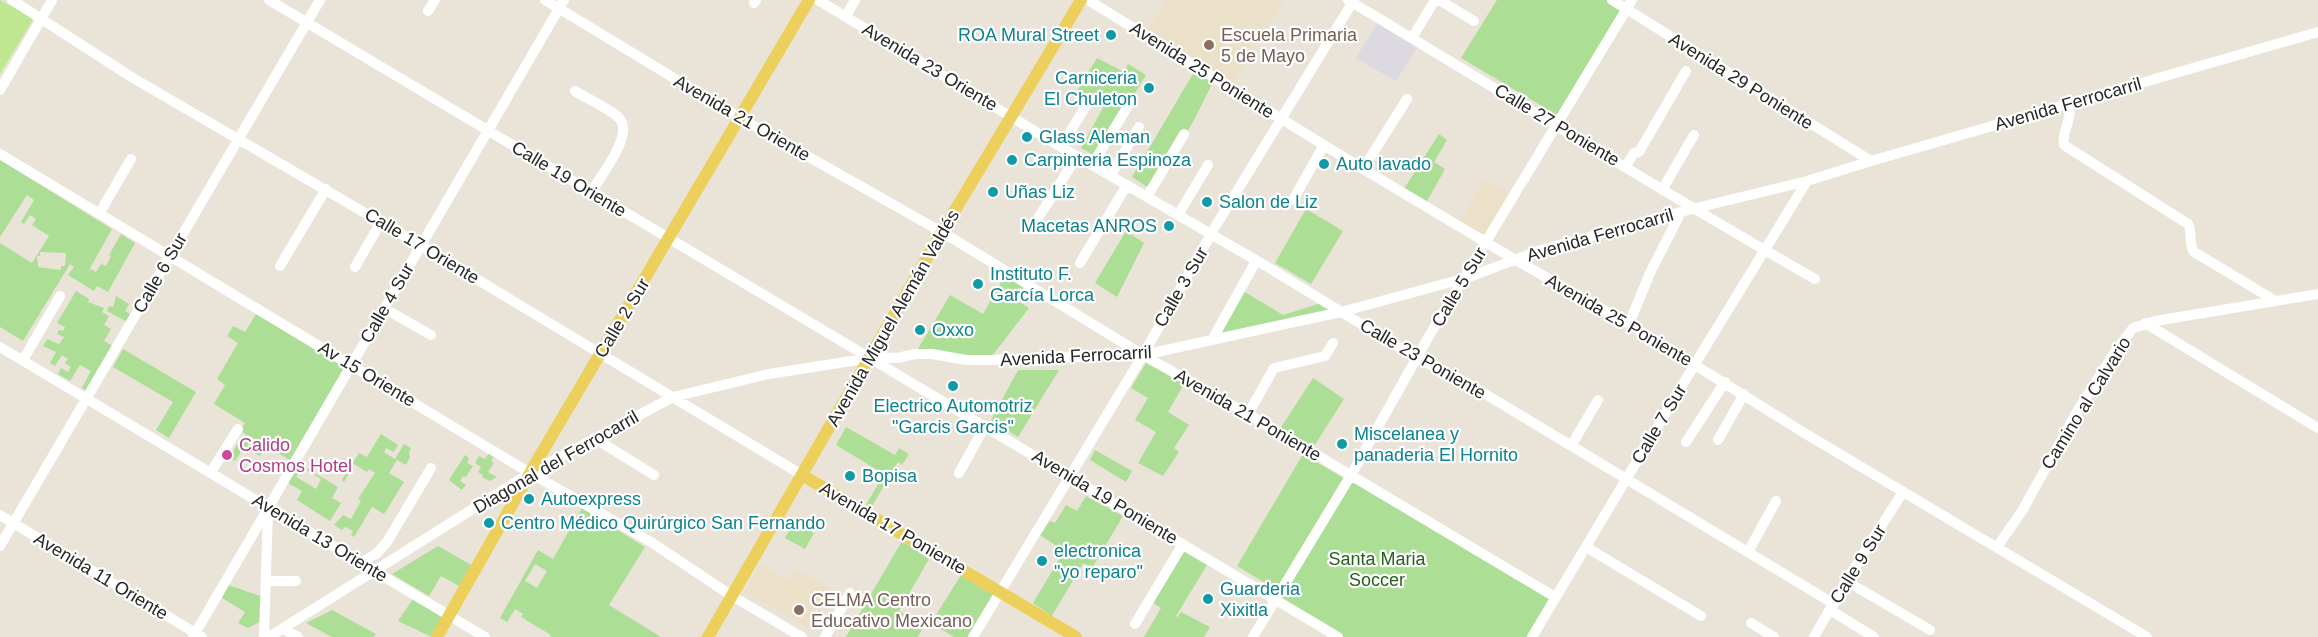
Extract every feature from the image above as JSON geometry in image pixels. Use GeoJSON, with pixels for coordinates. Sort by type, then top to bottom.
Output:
{"type":"FeatureCollection","features":[{"type":"Feature","properties":{"kind":"main road","name":"Calle 2 Sur"},"geometry":{"type":"LineString","coordinates":[[437,637],[530,473],[809,0]]}},
{"type":"Feature","properties":{"kind":"main road","name":"Avenida Miguel Alemán Valdés"},"geometry":{"type":"LineString","coordinates":[[708,637],[942,232],[1080,0]]}},
{"type":"Feature","properties":{"kind":"main road","name":"Avenida 17 Poniente"},"geometry":{"type":"LineString","coordinates":[[802,475],[1076,637]]}},
{"type":"Feature","properties":{"kind":"street","name":"Calle 17 Oriente"},"geometry":{"type":"LineString","coordinates":[[12,0],[133,78],[326,189],[802,475]]}},
{"type":"Feature","properties":{"kind":"street"},"geometry":{"type":"LineString","coordinates":[[0,90],[52,0]]}},
{"type":"Feature","properties":{"kind":"street","name":"Calle 19 Oriente"},"geometry":{"type":"LineString","coordinates":[[269,0],[871,358]]}},
{"type":"Feature","properties":{"kind":"street","name":"Calle 6 Sur"},"geometry":{"type":"LineString","coordinates":[[0,546],[320,0]]}},
{"type":"Feature","properties":{"kind":"street"},"geometry":{"type":"LineString","coordinates":[[428,11],[435,0]]}},
{"type":"Feature","properties":{"kind":"street","name":"Avenida 21 Oriente"},"geometry":{"type":"LineString","coordinates":[[544,0],[561,4],[741,118],[942,232]]}},
{"type":"Feature","properties":{"kind":"street","name":"Avenida 23 Oriente"},"geometry":{"type":"LineString","coordinates":[[818,0],[1012,116]]}},
{"type":"Feature","properties":{"kind":"street"},"geometry":{"type":"LineString","coordinates":[[846,16],[855,0]]}},
{"type":"Feature","properties":{"kind":"street","name":"Avenida 25 Poniente"},"geometry":{"type":"LineString","coordinates":[[1088,0],[1363,169],[1629,324],[1903,492],[2147,637]]}},
{"type":"Feature","properties":{"kind":"street"},"geometry":{"type":"LineString","coordinates":[[1412,39],[1437,0],[1474,21]]}},
{"type":"Feature","properties":{"kind":"street","name":"Avenida 29 Poniente"},"geometry":{"type":"LineString","coordinates":[[1612,0],[1629,4],[1870,161]]}},
{"type":"Feature","properties":{"kind":"street","name":"Calle 3 Sur"},"geometry":{"type":"LineString","coordinates":[[973,637],[1352,1]]}},
{"type":"Feature","properties":{"kind":"street","name":"Calle 27 Poniente"},"geometry":{"type":"LineString","coordinates":[[1352,1],[1629,168],[1687,210],[1815,279]]}},
{"type":"Feature","properties":{"kind":"street","name":"Calle 4 Sur"},"geometry":{"type":"LineString","coordinates":[[197,636],[350,365],[386,309],[420,245],[561,4]]}},
{"type":"Feature","properties":{"kind":"street","name":"Calle 5 Sur"},"geometry":{"type":"LineString","coordinates":[[1253,637],[1629,4]]}},
{"type":"Feature","properties":{"kind":"street","name":"Avenida Ferrocarril"},"geometry":{"type":"LineString","coordinates":[[871,358],[932,354],[966,360],[1143,355],[1341,312],[1466,278],[1544,249],[1687,210],[1808,181],[1870,161],[2318,32]]}},
{"type":"Feature","properties":{"kind":"street"},"geometry":{"type":"LineString","coordinates":[[1629,168],[1640,157],[1639,152],[1686,71]]}},
{"type":"Feature","properties":{"kind":"street"},"geometry":{"type":"LineString","coordinates":[[575,91],[619,118],[624,127],[623,139],[591,192]]}},
{"type":"Feature","properties":{"kind":"street"},"geometry":{"type":"LineString","coordinates":[[1363,169],[1407,99]]}},
{"type":"Feature","properties":{"kind":"street"},"geometry":{"type":"LineString","coordinates":[[1061,147],[1087,104]]}},
{"type":"Feature","properties":{"kind":"street"},"geometry":{"type":"LineString","coordinates":[[2068,104],[2071,117],[2063,138],[2064,145],[2188,224],[2191,229],[2190,247],[2194,252],[2274,300]]}},
{"type":"Feature","properties":{"kind":"street"},"geometry":{"type":"LineString","coordinates":[[1092,165],[1128,106]]}},
{"type":"Feature","properties":{"kind":"street","name":"Calle 23 Poniente"},"geometry":{"type":"LineString","coordinates":[[1012,116],[1417,358],[1467,383],[1748,552],[1874,637]]}},
{"type":"Feature","properties":{"kind":"street"},"geometry":{"type":"LineString","coordinates":[[1111,175],[1139,127]]}},
{"type":"Feature","properties":{"kind":"street"},"geometry":{"type":"LineString","coordinates":[[1148,197],[1184,134]]}},
{"type":"Feature","properties":{"kind":"street"},"geometry":{"type":"LineString","coordinates":[[1662,190],[1694,135]]}},
{"type":"Feature","properties":{"kind":"street"},"geometry":{"type":"LineString","coordinates":[[1293,200],[1324,145]]}},
{"type":"Feature","properties":{"kind":"street","name":"Av 15 Oriente"},"geometry":{"type":"LineString","coordinates":[[0,154],[530,473],[651,542],[732,596],[802,637]]}},
{"type":"Feature","properties":{"kind":"street"},"geometry":{"type":"LineString","coordinates":[[1032,228],[1077,156]]}},
{"type":"Feature","properties":{"kind":"street"},"geometry":{"type":"LineString","coordinates":[[99,214],[131,159]]}},
{"type":"Feature","properties":{"kind":"street"},"geometry":{"type":"LineString","coordinates":[[1178,215],[1208,165]]}},
{"type":"Feature","properties":{"kind":"street","name":"Calle 7 Sur"},"geometry":{"type":"LineString","coordinates":[[1532,637],[1695,364],[1808,181]]}},
{"type":"Feature","properties":{"kind":"street"},"geometry":{"type":"LineString","coordinates":[[1080,262],[1127,185]]}},
{"type":"Feature","properties":{"kind":"street"},"geometry":{"type":"LineString","coordinates":[[280,266],[326,189]]}},
{"type":"Feature","properties":{"kind":"street"},"geometry":{"type":"LineString","coordinates":[[1629,324],[1650,273],[1687,210]]}},
{"type":"Feature","properties":{"kind":"street"},"geometry":{"type":"LineString","coordinates":[[355,267],[381,222]]}},
{"type":"Feature","properties":{"kind":"street","name":"Avenida 21 Poniente"},"geometry":{"type":"LineString","coordinates":[[942,232],[1143,355],[1248,414],[1556,597]]}},
{"type":"Feature","properties":{"kind":"street"},"geometry":{"type":"LineString","coordinates":[[1212,340],[1256,261]]}},
{"type":"Feature","properties":{"kind":"street","name":"Camino al Calvario"},"geometry":{"type":"LineString","coordinates":[[1996,547],[2022,511],[2078,410],[2133,328],[2145,323],[2318,294]]}},
{"type":"Feature","properties":{"kind":"street"},"geometry":{"type":"LineString","coordinates":[[23,360],[60,296]]}},
{"type":"Feature","properties":{"kind":"street"},"geometry":{"type":"LineString","coordinates":[[386,309],[431,335]]}},
{"type":"Feature","properties":{"kind":"street"},"geometry":{"type":"LineString","coordinates":[[2145,323],[2318,428]]}},
{"type":"Feature","properties":{"kind":"street"},"geometry":{"type":"LineString","coordinates":[[1248,414],[1274,369],[1325,356],[1333,343]]}},
{"type":"Feature","properties":{"kind":"street","name":"Avenida 13 Oriente"},"geometry":{"type":"LineString","coordinates":[[0,347],[485,637]]}},
{"type":"Feature","properties":{"kind":"street","name":"Diagonal del Ferrocarril"},"geometry":{"type":"LineString","coordinates":[[269,637],[530,473],[673,397],[769,374],[871,358]]}},
{"type":"Feature","properties":{"kind":"street","name":"Avenida 19 Poniente"},"geometry":{"type":"LineString","coordinates":[[871,358],[1338,637]]}},
{"type":"Feature","properties":{"kind":"street"},"geometry":{"type":"LineString","coordinates":[[1686,442],[1725,382]]}},
{"type":"Feature","properties":{"kind":"street"},"geometry":{"type":"LineString","coordinates":[[1718,440],[1744,394]]}},
{"type":"Feature","properties":{"kind":"street"},"geometry":{"type":"LineString","coordinates":[[1571,446],[1598,400]]}},
{"type":"Feature","properties":{"kind":"street"},"geometry":{"type":"LineString","coordinates":[[959,473],[985,426]]}},
{"type":"Feature","properties":{"kind":"street"},"geometry":{"type":"LineString","coordinates":[[214,467],[238,429]]}},
{"type":"Feature","properties":{"kind":"street"},"geometry":{"type":"LineString","coordinates":[[594,438],[654,475]]}},
{"type":"Feature","properties":{"kind":"street"},"geometry":{"type":"LineString","coordinates":[[360,563],[376,554],[387,542],[431,468]]}},
{"type":"Feature","properties":{"kind":"street","name":"Calle 9 Sur"},"geometry":{"type":"LineString","coordinates":[[1814,637],[1846,581],[1903,492]]}},
{"type":"Feature","properties":{"kind":"street"},"geometry":{"type":"LineString","coordinates":[[1748,552],[1776,501]]}},
{"type":"Feature","properties":{"kind":"street"},"geometry":{"type":"LineString","coordinates":[[264,637],[268,508]]}},
{"type":"Feature","properties":{"kind":"street","name":"Avenida 11 Oriente"},"geometry":{"type":"LineString","coordinates":[[0,515],[197,636]]}},
{"type":"Feature","properties":{"kind":"street"},"geometry":{"type":"LineString","coordinates":[[1135,624],[1183,544]]}},
{"type":"Feature","properties":{"kind":"street"},"geometry":{"type":"LineString","coordinates":[[1586,546],[1701,616]]}},
{"type":"Feature","properties":{"kind":"street"},"geometry":{"type":"LineString","coordinates":[[267,581],[296,581]]}},
{"type":"Feature","properties":{"kind":"street"},"geometry":{"type":"LineString","coordinates":[[1846,581],[1929,630]]}},
{"type":"Feature","properties":{"kind":"street"},"geometry":{"type":"LineString","coordinates":[[825,637],[850,592]]}},
{"type":"Feature","properties":{"kind":"street"},"geometry":{"type":"LineString","coordinates":[[1751,623],[1774,637]]}},
{"type":"Feature","properties":{"kind":"street"},"geometry":{"type":"LineString","coordinates":[[283,629],[298,637]]}},
{"type":"Feature","properties":{"kind":"shaded area","name":"Escuela Primaria 5 de Mayo"},"geometry":{"type":"Polygon","coordinates":[[[1167,0],[1284,0],[1231,88],[1145,35],[1167,0]]]}},
{"type":"Feature","properties":{"kind":"shaded area"},"geometry":{"type":"Polygon","coordinates":[[[1379,20],[1420,43],[1396,81],[1356,58],[1379,20]]]}},
{"type":"Feature","properties":{"kind":"shaded area"},"geometry":{"type":"Polygon","coordinates":[[[1484,180],[1514,196],[1487,241],[1458,225],[1484,180]]]}},
{"type":"Feature","properties":{"kind":"shaded area","name":"CELMA Centro Educativo Mexicano"},"geometry":{"type":"Polygon","coordinates":[[[760,564],[789,581],[796,569],[832,589],[810,628],[744,592],[760,564]]]}},
{"type":"Feature","properties":{"kind":"green space"},"geometry":{"type":"Polygon","coordinates":[[[0,0],[34,18],[0,74],[0,0]]]}},
{"type":"Feature","properties":{"kind":"green space"},"geometry":{"type":"Polygon","coordinates":[[[1497,0],[1612,0],[1624,7],[1557,115],[1461,58],[1497,0]]]}},
{"type":"Feature","properties":{"kind":"green space"},"geometry":{"type":"Polygon","coordinates":[[[1097,58],[1124,72],[1128,64],[1146,75],[1097,157],[1081,148],[1105,104],[1093,97],[1087,104],[1074,96],[1097,58]]]}},
{"type":"Feature","properties":{"kind":"green space"},"geometry":{"type":"Polygon","coordinates":[[[1197,67],[1215,78],[1194,120],[1152,190],[1132,177],[1197,67]]]}},
{"type":"Feature","properties":{"kind":"green space"},"geometry":{"type":"Polygon","coordinates":[[[1439,134],[1447,140],[1434,162],[1445,169],[1425,205],[1402,192],[1439,134]]]}},
{"type":"Feature","properties":{"kind":"green space"},"geometry":{"type":"Polygon","coordinates":[[[0,160],[112,229],[88,272],[91,269],[96,272],[101,264],[106,266],[111,256],[109,255],[121,234],[135,243],[108,292],[97,286],[94,291],[68,275],[74,267],[70,264],[23,341],[0,327],[0,243],[32,263],[49,236],[32,225],[36,219],[30,215],[24,224],[21,222],[34,200],[27,195],[0,237],[0,160]],[[40,252],[40,256],[37,256],[38,267],[61,270],[61,266],[65,266],[66,253],[40,252]]]}},
{"type":"Feature","properties":{"kind":"green space"},"geometry":{"type":"Polygon","coordinates":[[[1306,209],[1343,231],[1311,284],[1275,263],[1306,209]]]}},
{"type":"Feature","properties":{"kind":"green space"},"geometry":{"type":"Polygon","coordinates":[[[1126,231],[1144,243],[1117,297],[1095,283],[1126,231]]]}},
{"type":"Feature","properties":{"kind":"green space"},"geometry":{"type":"Polygon","coordinates":[[[1007,272],[1026,283],[1016,300],[1029,308],[989,360],[915,354],[950,295],[983,314],[1007,272]]]}},
{"type":"Feature","properties":{"kind":"green space"},"geometry":{"type":"Polygon","coordinates":[[[1240,289],[1283,315],[1324,302],[1341,312],[1212,340],[1240,289]]]}},
{"type":"Feature","properties":{"kind":"green space"},"geometry":{"type":"Polygon","coordinates":[[[76,291],[89,299],[88,302],[104,308],[102,312],[109,316],[104,325],[111,329],[104,341],[113,346],[87,391],[82,388],[91,371],[80,365],[70,381],[58,374],[61,368],[68,372],[71,367],[65,363],[68,359],[62,355],[55,366],[50,363],[56,352],[43,346],[47,339],[59,344],[64,337],[57,334],[65,327],[57,323],[76,291]]]}},
{"type":"Feature","properties":{"kind":"green space"},"geometry":{"type":"Polygon","coordinates":[[[116,296],[129,304],[125,311],[130,314],[127,322],[107,311],[109,306],[113,307],[116,296]]]}},
{"type":"Feature","properties":{"kind":"green space"},"geometry":{"type":"Polygon","coordinates":[[[256,314],[345,368],[290,460],[240,431],[245,423],[214,404],[225,385],[217,379],[238,343],[227,336],[233,326],[245,332],[256,314]]]}},
{"type":"Feature","properties":{"kind":"green space"},"geometry":{"type":"Polygon","coordinates":[[[123,349],[196,392],[169,438],[156,430],[173,402],[113,367],[123,349]]]}},
{"type":"Feature","properties":{"kind":"green space"},"geometry":{"type":"Polygon","coordinates":[[[1146,363],[1184,384],[1168,412],[1189,425],[1174,448],[1179,452],[1163,476],[1138,463],[1156,432],[1135,420],[1148,398],[1131,388],[1146,363]]]}},
{"type":"Feature","properties":{"kind":"green space"},"geometry":{"type":"Polygon","coordinates":[[[1018,370],[1059,370],[1018,437],[991,420],[1018,370]]]}},
{"type":"Feature","properties":{"kind":"green space"},"geometry":{"type":"Polygon","coordinates":[[[1313,378],[1344,399],[1311,451],[1278,432],[1313,378]]]}},
{"type":"Feature","properties":{"kind":"green space"},"geometry":{"type":"Polygon","coordinates":[[[846,427],[895,455],[899,448],[909,454],[902,465],[898,462],[871,508],[866,505],[884,474],[836,445],[846,427]]]}},
{"type":"Feature","properties":{"kind":"green space"},"geometry":{"type":"Polygon","coordinates":[[[381,434],[398,445],[394,452],[386,448],[384,452],[395,459],[404,444],[411,448],[406,465],[397,460],[389,473],[404,482],[384,514],[372,507],[354,537],[351,535],[353,531],[345,527],[342,530],[334,525],[343,515],[351,519],[361,501],[358,499],[375,473],[369,469],[367,472],[354,464],[344,482],[342,480],[346,473],[344,471],[346,468],[349,469],[359,453],[367,457],[381,434]]]}},
{"type":"Feature","properties":{"kind":"green space"},"geometry":{"type":"Polygon","coordinates":[[[241,438],[263,451],[260,456],[244,447],[235,461],[229,458],[241,438]]]}},
{"type":"Feature","properties":{"kind":"green space"},"geometry":{"type":"Polygon","coordinates":[[[1095,450],[1132,471],[1126,482],[1090,460],[1095,450]]]}},
{"type":"Feature","properties":{"kind":"green space"},"geometry":{"type":"Polygon","coordinates":[[[490,452],[495,455],[491,461],[494,463],[488,472],[497,477],[490,481],[482,477],[483,475],[478,472],[481,467],[475,463],[479,456],[485,459],[490,452]]]}},
{"type":"Feature","properties":{"kind":"green space"},"geometry":{"type":"Polygon","coordinates":[[[1303,454],[1345,479],[1277,590],[1237,566],[1303,454]]]}},
{"type":"Feature","properties":{"kind":"green space"},"geometry":{"type":"Polygon","coordinates":[[[465,455],[469,458],[467,463],[473,466],[466,477],[463,476],[460,481],[466,485],[462,490],[449,480],[465,455]]]}},
{"type":"Feature","properties":{"kind":"green space"},"geometry":{"type":"Polygon","coordinates":[[[298,463],[338,487],[332,498],[341,503],[330,521],[297,500],[302,491],[288,483],[298,463]],[[302,467],[296,477],[316,489],[321,479],[302,467]]]}},
{"type":"Feature","properties":{"kind":"green space","name":"Santa Maria Soccer"},"geometry":{"type":"Polygon","coordinates":[[[1351,475],[1555,597],[1532,637],[1338,637],[1276,600],[1351,475]]]}},
{"type":"Feature","properties":{"kind":"green space"},"geometry":{"type":"Polygon","coordinates":[[[1086,496],[1123,516],[1092,568],[1083,563],[1052,616],[1033,603],[1064,551],[1040,535],[1050,521],[1055,523],[1066,505],[1077,511],[1086,496]]]}},
{"type":"Feature","properties":{"kind":"green space"},"geometry":{"type":"Polygon","coordinates":[[[582,508],[645,547],[609,605],[661,637],[550,637],[551,635],[521,617],[523,614],[515,609],[507,622],[500,618],[538,550],[553,559],[582,508]],[[535,564],[525,581],[537,588],[547,571],[535,564]]]}},
{"type":"Feature","properties":{"kind":"green space"},"geometry":{"type":"Polygon","coordinates":[[[794,522],[814,533],[805,549],[785,538],[794,522]]]}},
{"type":"Feature","properties":{"kind":"green space"},"geometry":{"type":"Polygon","coordinates":[[[902,541],[929,559],[899,611],[924,626],[918,637],[846,637],[902,541]]]}},
{"type":"Feature","properties":{"kind":"green space"},"geometry":{"type":"Polygon","coordinates":[[[438,546],[473,566],[461,587],[441,576],[429,596],[392,574],[438,546]]]}},
{"type":"Feature","properties":{"kind":"green space"},"geometry":{"type":"Polygon","coordinates":[[[1181,550],[1207,565],[1176,616],[1178,617],[1181,612],[1210,627],[1204,637],[1144,637],[1161,608],[1150,601],[1181,550]]]}},
{"type":"Feature","properties":{"kind":"green space"},"geometry":{"type":"Polygon","coordinates":[[[961,575],[994,595],[968,637],[954,637],[931,623],[961,575]]]}},
{"type":"Feature","properties":{"kind":"green space"},"geometry":{"type":"Polygon","coordinates":[[[228,585],[263,597],[261,621],[248,628],[238,623],[245,612],[222,598],[228,585]]]}},
{"type":"Feature","properties":{"kind":"green space"},"geometry":{"type":"Polygon","coordinates":[[[413,599],[444,617],[432,637],[398,621],[413,599]]]}},
{"type":"Feature","properties":{"kind":"green space"},"geometry":{"type":"Polygon","coordinates":[[[332,610],[376,634],[374,637],[332,637],[306,623],[332,610]]]}},
{"type":"Feature","properties":{"kind":"place","name":"ROA Mural Street"},"geometry":{"type":"Point","coordinates":[1111,35]}},
{"type":"Feature","properties":{"kind":"place","name":"Escuela Primaria 5 de Mayo"},"geometry":{"type":"Point","coordinates":[1209,45]}},
{"type":"Feature","properties":{"kind":"place","name":"Carniceria El Chuleton"},"geometry":{"type":"Point","coordinates":[1149,88]}},
{"type":"Feature","properties":{"kind":"place","name":"Glass Aleman"},"geometry":{"type":"Point","coordinates":[1027,137]}},
{"type":"Feature","properties":{"kind":"place","name":"Carpinteria Espinoza"},"geometry":{"type":"Point","coordinates":[1012,160]}},
{"type":"Feature","properties":{"kind":"place","name":"Auto lavado"},"geometry":{"type":"Point","coordinates":[1324,164]}},
{"type":"Feature","properties":{"kind":"place","name":"Uñas Liz"},"geometry":{"type":"Point","coordinates":[993,192]}},
{"type":"Feature","properties":{"kind":"place","name":"Salon de Liz"},"geometry":{"type":"Point","coordinates":[1207,202]}},
{"type":"Feature","properties":{"kind":"place","name":"Macetas ANROS"},"geometry":{"type":"Point","coordinates":[1169,226]}},
{"type":"Feature","properties":{"kind":"place","name":"Instituto F. García Lorca"},"geometry":{"type":"Point","coordinates":[978,284]}},
{"type":"Feature","properties":{"kind":"place","name":"Oxxo"},"geometry":{"type":"Point","coordinates":[920,330]}},
{"type":"Feature","properties":{"kind":"place","name":"Electrico Automotriz \"Garcis Garcis\""},"geometry":{"type":"Point","coordinates":[953,386]}},
{"type":"Feature","properties":{"kind":"place","name":"Miscelanea y panaderia El Hornito"},"geometry":{"type":"Point","coordinates":[1342,444]}},
{"type":"Feature","properties":{"kind":"place","name":"Calido Cosmos Hotel"},"geometry":{"type":"Point","coordinates":[227,455]}},
{"type":"Feature","properties":{"kind":"place","name":"Bopisa"},"geometry":{"type":"Point","coordinates":[850,476]}},
{"type":"Feature","properties":{"kind":"place","name":"Autoexpress"},"geometry":{"type":"Point","coordinates":[529,499]}},
{"type":"Feature","properties":{"kind":"place","name":"Centro Médico Quirúrgico San Fernando"},"geometry":{"type":"Point","coordinates":[489,523]}},
{"type":"Feature","properties":{"kind":"place","name":"electronica \"yo reparo\""},"geometry":{"type":"Point","coordinates":[1042,561]}},
{"type":"Feature","properties":{"kind":"place","name":"Guarderia Xixitla"},"geometry":{"type":"Point","coordinates":[1208,599]}},
{"type":"Feature","properties":{"kind":"place","name":"CELMA Centro Educativo Mexicano"},"geometry":{"type":"Point","coordinates":[799,610]}}]}
